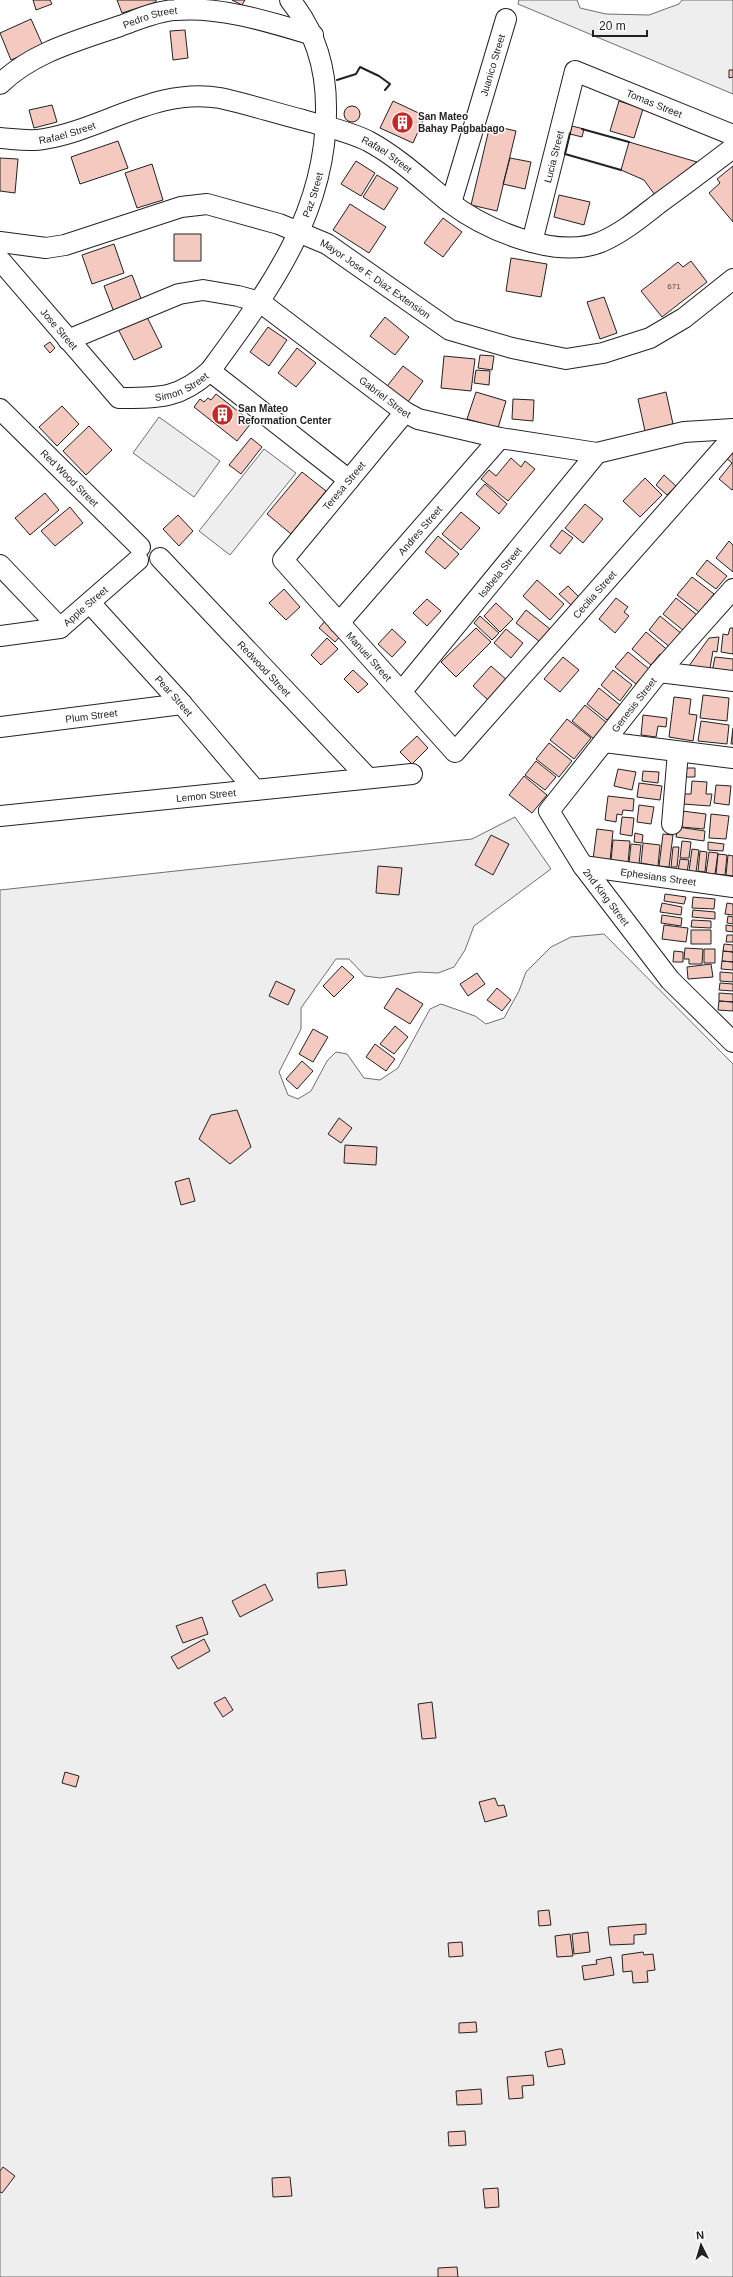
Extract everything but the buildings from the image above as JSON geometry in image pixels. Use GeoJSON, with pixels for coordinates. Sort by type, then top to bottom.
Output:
{"type":"FeatureCollection","features":[{"type":"Feature","properties":{"kind":"street","name":"Paz Street"},"geometry":{"type":"LineString","coordinates":[[210,371],[260,302],[300,232],[321,172],[327,127],[324,77],[313,35],[303,16],[290,0]]}},
{"type":"Feature","properties":{"kind":"street","name":"Pedro Street"},"geometry":{"type":"LineString","coordinates":[[0,84],[21,66],[52,49],[152,15],[174,10],[225,14],[313,35]]}},
{"type":"Feature","properties":{"kind":"street","name":"Juanico Street"},"geometry":{"type":"LineString","coordinates":[[451,203],[506,19]]}},
{"type":"Feature","properties":{"kind":"street","name":"Tomas Street"},"geometry":{"type":"LineString","coordinates":[[575,70],[733,135]]}},
{"type":"Feature","properties":{"kind":"street","name":"Lucia Street"},"geometry":{"type":"LineString","coordinates":[[532,242],[575,70]]}},
{"type":"Feature","properties":{"kind":"street","name":"Rafael Street"},"geometry":{"type":"LineString","coordinates":[[0,138],[32,140],[54,138],[83,129],[142,106],[187,96],[220,98],[327,127],[366,140],[382,148],[451,203],[480,220],[532,242],[577,248],[601,242],[624,230],[733,148]]}},
{"type":"Feature","properties":{"kind":"street","name":"Mayor Jose F. Diaz Extension"},"geometry":{"type":"LineString","coordinates":[[0,242],[46,248],[65,245],[194,204],[216,206],[300,232],[343,254],[430,318],[450,330],[512,348],[566,359],[603,353],[650,338],[684,318],[733,280]]}},
{"type":"Feature","properties":{"kind":"street","name":"Jose Street"},"geometry":{"type":"LineString","coordinates":[[0,260],[119,398]]}},
{"type":"Feature","properties":{"kind":"street","name":"Gabriel Street"},"geometry":{"type":"LineString","coordinates":[[68,340],[179,294],[203,290],[238,296],[260,302],[406,412],[418,419],[500,438],[597,453],[684,432],[733,429]]}},
{"type":"Feature","properties":{"kind":"street","name":"Simon Street"},"geometry":{"type":"LineString","coordinates":[[119,398],[167,397],[189,388],[210,371],[349,480]]}},
{"type":"Feature","properties":{"kind":"street","name":"Red Wood Street"},"geometry":{"type":"LineString","coordinates":[[0,409],[139,554]]}},
{"type":"Feature","properties":{"kind":"street","name":"Teresa Street"},"geometry":{"type":"LineString","coordinates":[[283,560],[406,412]]}},
{"type":"Feature","properties":{"kind":"street","name":"Cecilia Street"},"geometry":{"type":"LineString","coordinates":[[455,752],[733,436]]}},
{"type":"Feature","properties":{"kind":"street","name":"Andres Street"},"geometry":{"type":"LineString","coordinates":[[339,623],[500,438]]}},
{"type":"Feature","properties":{"kind":"street","name":"Isabela Street"},"geometry":{"type":"LineString","coordinates":[[402,691],[597,453]]}},
{"type":"Feature","properties":{"kind":"street","name":"Redwood Street"},"geometry":{"type":"LineString","coordinates":[[139,554],[147,567],[152,566],[160,558],[368,778]]}},
{"type":"Feature","properties":{"kind":"street","name":"Apple Street"},"geometry":{"type":"LineString","coordinates":[[0,636],[60,628],[90,603],[139,554]]}},
{"type":"Feature","properties":{"kind":"street","name":"Manuel Street"},"geometry":{"type":"LineString","coordinates":[[283,560],[402,691],[455,752]]}},
{"type":"Feature","properties":{"kind":"street"},"geometry":{"type":"LineString","coordinates":[[0,565],[60,628]]}},
{"type":"Feature","properties":{"kind":"street","name":"Genesis Street"},"geometry":{"type":"LineString","coordinates":[[604,742],[659,672],[724,610],[733,589]]}},
{"type":"Feature","properties":{"kind":"street","name":"Pear Street"},"geometry":{"type":"LineString","coordinates":[[90,603],[182,704],[255,790]]}},
{"type":"Feature","properties":{"kind":"street"},"geometry":{"type":"LineString","coordinates":[[659,672],[733,682]]}},
{"type":"Feature","properties":{"kind":"street","name":"Plum Street"},"geometry":{"type":"LineString","coordinates":[[0,727],[182,704]]}},
{"type":"Feature","properties":{"kind":"street","name":"Genesis Street"},"geometry":{"type":"LineString","coordinates":[[604,742],[733,758]]}},
{"type":"Feature","properties":{"kind":"street","name":"2nd King Street"},"geometry":{"type":"LineString","coordinates":[[604,742],[549,811],[583,866],[670,980],[733,1042]]}},
{"type":"Feature","properties":{"kind":"street"},"geometry":{"type":"LineString","coordinates":[[672,824],[678,752]]}},
{"type":"Feature","properties":{"kind":"street","name":"Lemon Street"},"geometry":{"type":"LineString","coordinates":[[0,816],[412,774]]}},
{"type":"Feature","properties":{"kind":"street","name":"Ephesians Street"},"geometry":{"type":"LineString","coordinates":[[583,866],[733,887]]}},
{"type":"Feature","properties":{"kind":"shaded area"},"geometry":{"type":"Polygon","coordinates":[[[519,0],[577,0],[580,8],[606,14],[649,15],[679,4],[682,0],[733,0],[733,94],[518,4],[519,0]]]}},
{"type":"Feature","properties":{"kind":"shaded area"},"geometry":{"type":"Polygon","coordinates":[[[159,417],[220,461],[194,497],[133,453],[159,417]]]}},
{"type":"Feature","properties":{"kind":"shaded area"},"geometry":{"type":"Polygon","coordinates":[[[264,449],[296,473],[230,555],[199,531],[264,449]]]}},
{"type":"Feature","properties":{"kind":"shaded area"},"geometry":{"type":"Polygon","coordinates":[[[515,817],[551,869],[474,926],[465,950],[454,967],[438,973],[418,972],[380,978],[365,976],[349,959],[336,959],[301,1008],[301,1029],[279,1072],[288,1095],[298,1099],[311,1091],[327,1061],[336,1052],[347,1054],[364,1078],[380,1080],[398,1068],[430,1009],[441,1004],[475,1016],[486,1024],[504,1018],[519,991],[526,972],[551,947],[571,937],[604,934],[733,1064],[733,2277],[0,2277],[0,890],[472,839],[515,817]]]}},
{"type":"Feature","properties":{"kind":"wall"},"geometry":{"type":"LineString","coordinates":[[337,80],[356,74],[360,67],[379,76],[390,84],[385,90]]}},
{"type":"Feature","properties":{"kind":"wall"},"geometry":{"type":"LineString","coordinates":[[582,129],[629,142]]}},
{"type":"Feature","properties":{"kind":"wall"},"geometry":{"type":"LineString","coordinates":[[570,133],[565,154],[621,170]]}},
{"type":"Feature","properties":{"kind":"place","name":"San Mateo Bahay Pagbabago"},"geometry":{"type":"Point","coordinates":[403,122]}},
{"type":"Feature","properties":{"kind":"place","name":"San Mateo Reformation Center"},"geometry":{"type":"Point","coordinates":[223,414]}}]}
